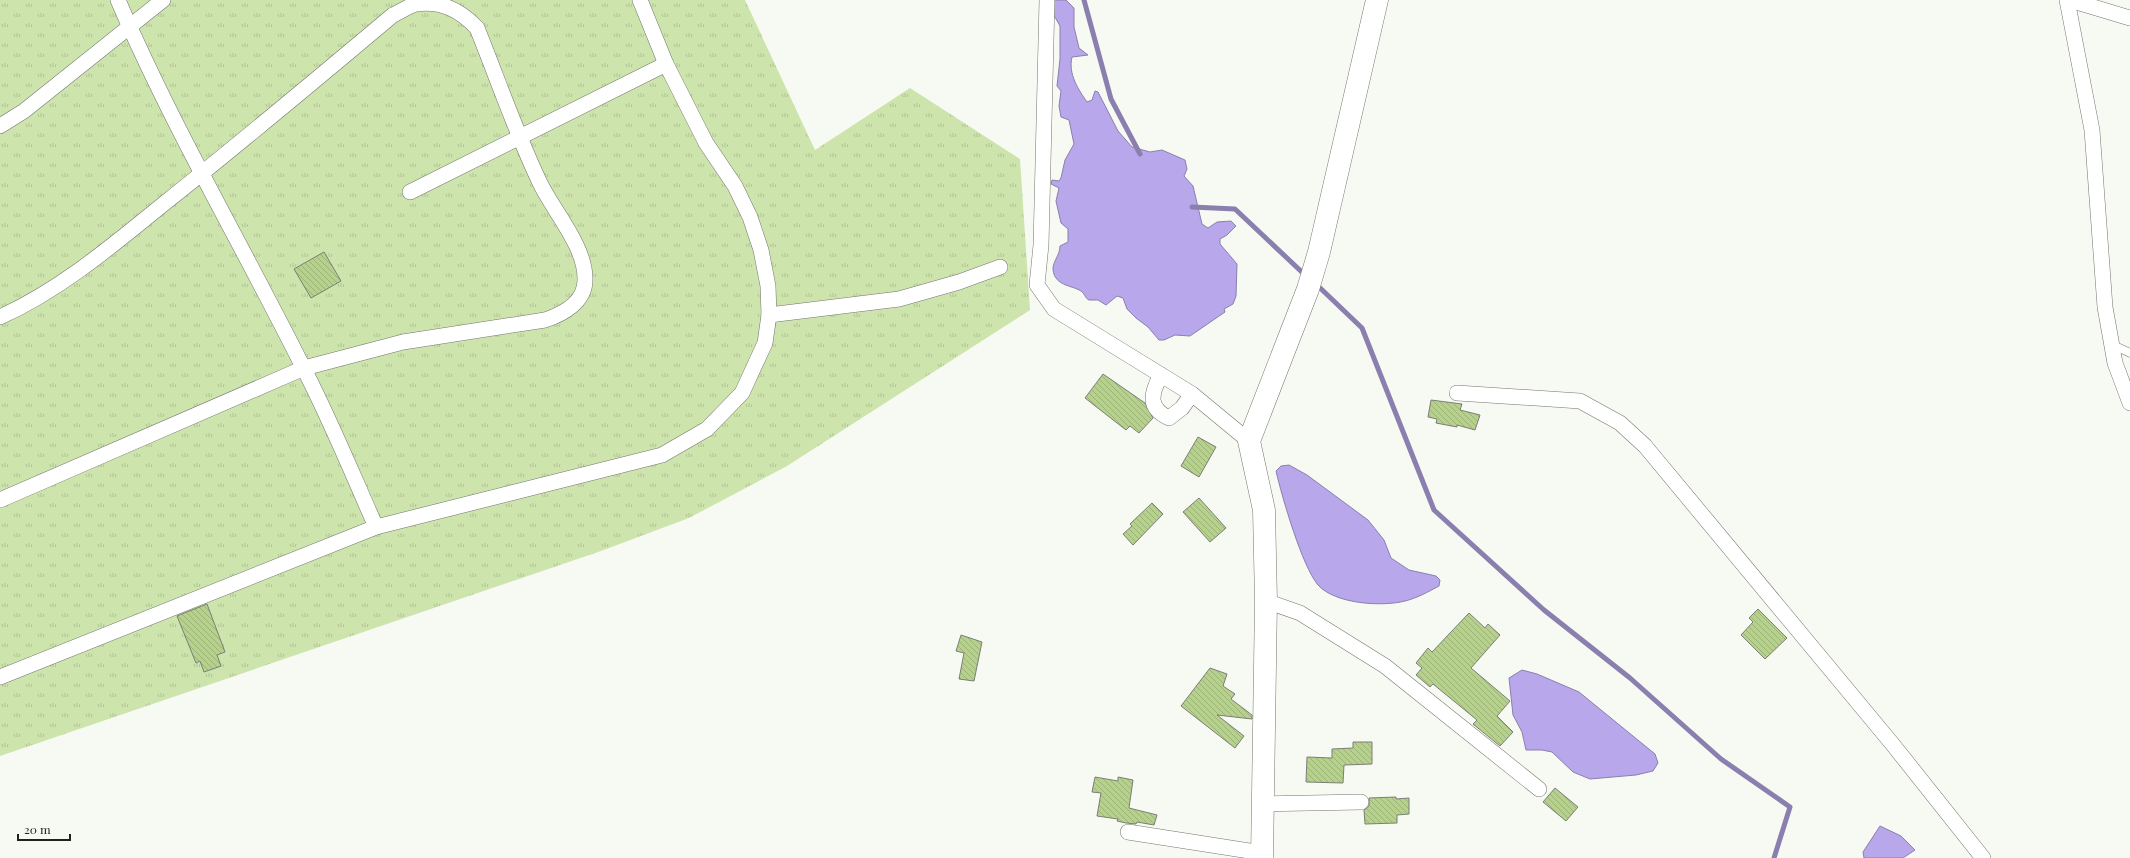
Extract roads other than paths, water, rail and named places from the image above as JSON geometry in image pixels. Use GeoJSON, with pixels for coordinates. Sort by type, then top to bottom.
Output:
{"type":"FeatureCollection","features":[{"type":"Feature","properties":{"kind":"street"},"geometry":{"type":"LineString","coordinates":[[118,0],[130,28],[203,173],[304,368],[376,527]]}},
{"type":"Feature","properties":{"kind":"street"},"geometry":{"type":"LineString","coordinates":[[0,126],[24,111],[130,28],[163,0]]}},
{"type":"Feature","properties":{"kind":"street"},"geometry":{"type":"LineString","coordinates":[[0,677],[376,527],[662,455],[707,429],[742,393],[764,343],[769,314],[768,286],[762,250],[750,217],[735,186],[706,143],[666,64],[640,0]]}},
{"type":"Feature","properties":{"kind":"street"},"geometry":{"type":"LineString","coordinates":[[1047,0],[1041,245],[1037,284],[1054,309],[1192,394],[1252,435]]}},
{"type":"Feature","properties":{"kind":"street"},"geometry":{"type":"LineString","coordinates":[[1128,832],[1262,855],[1266,601],[1264,510],[1252,435],[1308,289],[1319,252],[1376,0]]}},
{"type":"Feature","properties":{"kind":"street"},"geometry":{"type":"LineString","coordinates":[[2130,18],[2068,0],[2092,130],[2105,307],[2114,363],[2130,403]]}},
{"type":"Feature","properties":{"kind":"street"},"geometry":{"type":"LineString","coordinates":[[0,317],[30,302],[62,282],[105,250],[203,173],[393,15],[415,4],[442,4],[464,14],[477,28],[520,137],[540,183],[583,260],[585,282],[577,301],[562,314],[545,320],[403,342],[304,368],[0,500]]}},
{"type":"Feature","properties":{"kind":"street"},"geometry":{"type":"LineString","coordinates":[[410,192],[666,64]]}},
{"type":"Feature","properties":{"kind":"street"},"geometry":{"type":"LineString","coordinates":[[769,314],[899,299],[959,282],[1000,267]]}},
{"type":"Feature","properties":{"kind":"street"},"geometry":{"type":"LineString","coordinates":[[1161,375],[1152,392],[1154,405],[1163,416],[1169,418],[1175,416],[1192,394]]}},
{"type":"Feature","properties":{"kind":"street"},"geometry":{"type":"LineString","coordinates":[[1457,393],[1580,401],[1620,423],[1655,458],[1894,746],[1983,858]]}},
{"type":"Feature","properties":{"kind":"street"},"geometry":{"type":"LineString","coordinates":[[1266,601],[1300,613],[1385,666],[1539,789]]}},
{"type":"Feature","properties":{"kind":"street"},"geometry":{"type":"LineString","coordinates":[[1263,804],[1361,802]]}},
{"type":"Feature","properties":{"kind":"lane"},"geometry":{"type":"LineString","coordinates":[[2112,344],[2130,353]]}},
{"type":"Feature","properties":{"kind":"waterway"},"geometry":{"type":"LineString","coordinates":[[1084,0],[1111,99],[1140,154]]}},
{"type":"Feature","properties":{"kind":"waterway"},"geometry":{"type":"LineString","coordinates":[[1192,207],[1235,209],[1305,275]]}},
{"type":"Feature","properties":{"kind":"waterway"},"geometry":{"type":"LineString","coordinates":[[1316,284],[1362,328],[1434,510],[1544,610],[1630,678],[1721,759],[1790,807],[1774,858]]}}]}
